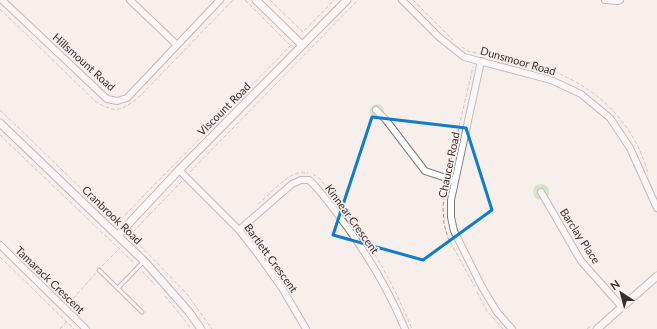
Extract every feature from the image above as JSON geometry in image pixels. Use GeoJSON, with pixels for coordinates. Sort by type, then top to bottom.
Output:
{"type":"FeatureCollection","features":[{"type":"Feature","properties":{"kind":"street","name":"Hillsmount Road"},"geometry":{"type":"LineString","coordinates":[[2,0],[107,99],[117,101],[127,98],[220,0]]}},
{"type":"Feature","properties":{"kind":"street"},"geometry":{"type":"LineString","coordinates":[[130,0],[178,45]]}},
{"type":"Feature","properties":{"kind":"street"},"geometry":{"type":"LineString","coordinates":[[256,0],[302,45]]}},
{"type":"Feature","properties":{"kind":"street","name":"Viscount Road"},"geometry":{"type":"LineString","coordinates":[[118,235],[179,170],[347,0]]}},
{"type":"Feature","properties":{"kind":"street","name":"Dunsmoor Road"},"geometry":{"type":"LineString","coordinates":[[402,0],[439,37],[464,57],[551,80],[581,94],[610,118],[630,148],[657,208]]}},
{"type":"Feature","properties":{"kind":"street"},"geometry":{"type":"LineString","coordinates":[[605,0],[620,0]]}},
{"type":"Feature","properties":{"kind":"street","name":"Chaucer Road"},"geometry":{"type":"LineString","coordinates":[[482,61],[451,200],[450,217],[454,231],[482,287],[497,312],[512,329]]}},
{"type":"Feature","properties":{"kind":"street"},"geometry":{"type":"LineString","coordinates":[[376,110],[386,120],[425,172],[455,181]]}},
{"type":"Feature","properties":{"kind":"street","name":"Cranbrook Road"},"geometry":{"type":"LineString","coordinates":[[0,123],[144,261],[189,312],[201,329]]}},
{"type":"Feature","properties":{"kind":"street","name":"Bartlett Crescent"},"geometry":{"type":"LineString","coordinates":[[179,170],[240,230],[282,288],[306,329]]}},
{"type":"Feature","properties":{"kind":"street","name":"Kinnear Crescent"},"geometry":{"type":"LineString","coordinates":[[240,230],[292,184],[301,180],[309,180],[342,219],[371,264],[398,312],[405,329]]}},
{"type":"Feature","properties":{"kind":"street","name":"Barclay Place"},"geometry":{"type":"LineString","coordinates":[[541,192],[582,261],[622,307]]}},
{"type":"Feature","properties":{"kind":"street","name":"Tamarack Crescent"},"geometry":{"type":"LineString","coordinates":[[0,246],[86,329]]}},
{"type":"Feature","properties":{"kind":"street"},"geometry":{"type":"LineString","coordinates":[[597,329],[657,276]]}},
{"type":"Feature","properties":{"kind":"lane"},"geometry":{"type":"LineString","coordinates":[[118,288],[144,261]]}},
{"type":"Feature","properties":{"kind":"lane"},"geometry":{"type":"LineString","coordinates":[[99,270],[142,312]]}},
{"type":"Feature","properties":{"kind":"path"},"geometry":{"type":"LineString","coordinates":[[0,9],[95,101],[105,108],[117,110],[129,105],[140,96],[233,0]]}},
{"type":"Feature","properties":{"kind":"path"},"geometry":{"type":"LineString","coordinates":[[245,0],[290,45]]}},
{"type":"Feature","properties":{"kind":"path"},"geometry":{"type":"LineString","coordinates":[[270,0],[303,32],[334,0]]}},
{"type":"Feature","properties":{"kind":"path"},"geometry":{"type":"LineString","coordinates":[[212,329],[187,294],[130,235],[358,0]]}},
{"type":"Feature","properties":{"kind":"path"},"geometry":{"type":"LineString","coordinates":[[0,110],[117,223],[293,42]]}},
{"type":"Feature","properties":{"kind":"path"},"geometry":{"type":"LineString","coordinates":[[448,174],[473,64]]}},
{"type":"Feature","properties":{"kind":"path"},"geometry":{"type":"LineString","coordinates":[[0,135],[159,288]]}},
{"type":"Feature","properties":{"kind":"path"},"geometry":{"type":"LineString","coordinates":[[256,206],[284,180],[295,174],[308,174]]}},
{"type":"Feature","properties":{"kind":"path"},"geometry":{"type":"LineString","coordinates":[[313,174],[320,179],[359,231],[381,265],[403,306],[412,329]]}},
{"type":"Feature","properties":{"kind":"path"},"geometry":{"type":"LineString","coordinates":[[64,308],[119,248]]}},
{"type":"Feature","properties":{"kind":"path"},"geometry":{"type":"LineString","coordinates":[[0,257],[74,329]]}},
{"type":"Feature","properties":{"kind":"path"},"geometry":{"type":"LineString","coordinates":[[164,294],[191,329]]}},
{"type":"Feature","properties":{"kind":"path"},"geometry":{"type":"LineString","coordinates":[[60,329],[72,316]]}},
{"type":"Feature","properties":{"kind":"highlighted area"},"geometry":{"type":"Polygon","coordinates":[[[372,117],[466,128],[492,210],[423,260],[333,235],[372,117]]]}},
{"type":"Feature","properties":{"kind":"green space"},"geometry":{"type":"Polygon","coordinates":[[[374,104],[380,104],[384,108],[384,114],[380,118],[374,118],[370,114],[370,108],[374,104]]]}},
{"type":"Feature","properties":{"kind":"green space"},"geometry":{"type":"Polygon","coordinates":[[[541,184],[548,189],[549,192],[544,199],[541,200],[534,195],[533,192],[538,185],[541,184]]]}}]}
